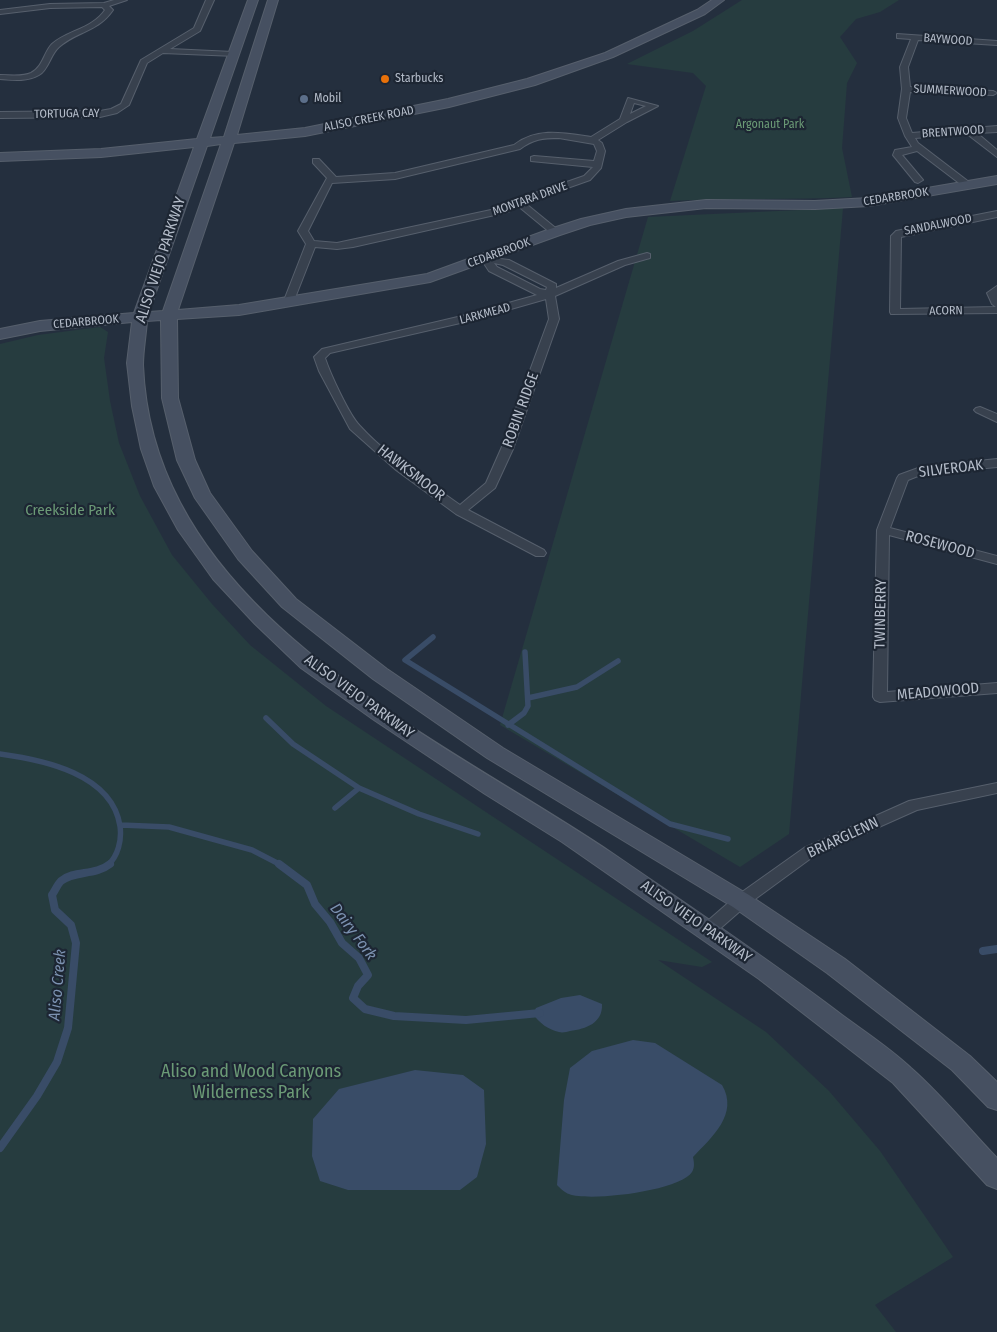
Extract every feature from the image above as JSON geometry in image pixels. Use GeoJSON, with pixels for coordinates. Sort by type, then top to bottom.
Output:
{"type":"FeatureCollection","features":[{"type":"Feature","properties":{"kind":"main road","name":"ALISO VIEJO PARKWAY"},"geometry":{"type":"LineString","coordinates":[[253,0],[140,317],[135,363],[140,406],[149,448],[163,486],[183,523],[220,574],[262,620],[308,662],[381,715],[493,789],[570,836],[768,972],[902,1075],[997,1177]]}},
{"type":"Feature","properties":{"kind":"main road","name":"ALISO VIEJO PARKWAY"},"geometry":{"type":"LineString","coordinates":[[273,0],[229,140],[168,315],[170,398],[186,460],[201,494],[245,556],[289,603],[380,674],[496,753],[741,901],[836,966],[962,1062],[997,1099]]}},
{"type":"Feature","properties":{"kind":"main road","name":"ALISO CREEK ROAD"},"geometry":{"type":"LineString","coordinates":[[0,157],[77,155],[306,132],[498,92],[614,54],[694,16],[718,0]]}},
{"type":"Feature","properties":{"kind":"main road"},"geometry":{"type":"LineString","coordinates":[[241,33],[248,35],[239,64],[250,69]]}},
{"type":"Feature","properties":{"kind":"main road","name":"CEDARBROOK"},"geometry":{"type":"LineString","coordinates":[[0,334],[40,326],[239,310],[430,278],[486,259],[555,232],[610,217],[664,208],[714,204],[799,205],[861,202],[997,180]]}},
{"type":"Feature","properties":{"kind":"street"},"geometry":{"type":"LineString","coordinates":[[0,12],[50,6],[104,6],[123,0]]}},
{"type":"Feature","properties":{"kind":"street","name":"TORTUGA CAY"},"geometry":{"type":"LineString","coordinates":[[0,115],[100,114],[114,111],[125,105],[144,62],[197,29],[210,0]]}},
{"type":"Feature","properties":{"kind":"street"},"geometry":{"type":"LineString","coordinates":[[0,77],[26,77],[39,72],[53,47],[65,38],[98,24],[106,16],[109,10],[104,6]]}},
{"type":"Feature","properties":{"kind":"street","name":"BAYWOOD"},"geometry":{"type":"LineString","coordinates":[[900,36],[997,43]]}},
{"type":"Feature","properties":{"kind":"street"},"geometry":{"type":"LineString","coordinates":[[915,37],[904,67],[906,89],[902,118],[912,142],[966,184]]}},
{"type":"Feature","properties":{"kind":"street"},"geometry":{"type":"LineString","coordinates":[[161,51],[233,54]]}},
{"type":"Feature","properties":{"kind":"street","name":"SUMMERWOOD"},"geometry":{"type":"LineString","coordinates":[[906,89],[993,93]]}},
{"type":"Feature","properties":{"kind":"street"},"geometry":{"type":"LineString","coordinates":[[592,140],[624,120]]}},
{"type":"Feature","properties":{"kind":"street","name":"BRENTWOOD"},"geometry":{"type":"LineString","coordinates":[[909,136],[997,129]]}},
{"type":"Feature","properties":{"kind":"street"},"geometry":{"type":"LineString","coordinates":[[969,131],[997,154]]}},
{"type":"Feature","properties":{"kind":"street"},"geometry":{"type":"LineString","coordinates":[[288,303],[311,244],[303,231],[327,182],[395,176],[517,147],[526,140],[537,136],[559,135],[592,140],[598,143],[601,151],[598,164],[534,159]]}},
{"type":"Feature","properties":{"kind":"street"},"geometry":{"type":"LineString","coordinates":[[918,180],[897,155],[898,152],[920,148]]}},
{"type":"Feature","properties":{"kind":"street"},"geometry":{"type":"LineString","coordinates":[[316,161],[333,180]]}},
{"type":"Feature","properties":{"kind":"street","name":"MONTARA DRIVE"},"geometry":{"type":"LineString","coordinates":[[311,244],[337,246],[352,244],[495,213],[508,209],[518,202],[587,178],[598,164]]}},
{"type":"Feature","properties":{"kind":"street"},"geometry":{"type":"LineString","coordinates":[[518,202],[555,232]]}},
{"type":"Feature","properties":{"kind":"street","name":"SANDALWOOD"},"geometry":{"type":"LineString","coordinates":[[895,312],[896,236],[899,233],[997,214]]}},
{"type":"Feature","properties":{"kind":"street","name":"LARKMEAD"},"geometry":{"type":"LineString","coordinates":[[319,357],[326,351],[480,316],[550,294],[625,260],[646,256]]}},
{"type":"Feature","properties":{"kind":"street"},"geometry":{"type":"LineString","coordinates":[[486,259],[493,269],[524,286],[537,292],[550,294]]}},
{"type":"Feature","properties":{"kind":"street","name":"ROBIN RIDGE"},"geometry":{"type":"LineString","coordinates":[[460,511],[491,485],[508,449],[554,319],[550,294],[552,286],[506,262],[486,259]]}},
{"type":"Feature","properties":{"kind":"street"},"geometry":{"type":"LineString","coordinates":[[524,286],[539,279]]}},
{"type":"Feature","properties":{"kind":"street"},"geometry":{"type":"LineString","coordinates":[[997,289],[992,293],[997,304]]}},
{"type":"Feature","properties":{"kind":"street","name":"ACORN"},"geometry":{"type":"LineString","coordinates":[[895,312],[997,310]]}},
{"type":"Feature","properties":{"kind":"street","name":"HAWKSMOOR"},"geometry":{"type":"LineString","coordinates":[[319,357],[324,371],[354,427],[400,467],[460,511],[540,553]]}},
{"type":"Feature","properties":{"kind":"street"},"geometry":{"type":"LineString","coordinates":[[980,410],[997,419]]}},
{"type":"Feature","properties":{"kind":"street","name":"SILVEROAK"},"geometry":{"type":"LineString","coordinates":[[883,530],[903,478],[921,471],[997,463]]}},
{"type":"Feature","properties":{"kind":"street","name":"ROSEWOOD"},"geometry":{"type":"LineString","coordinates":[[883,530],[997,560]]}},
{"type":"Feature","properties":{"kind":"street","name":"TWINBERRY"},"geometry":{"type":"LineString","coordinates":[[880,697],[883,530]]}},
{"type":"Feature","properties":{"kind":"street","name":"MEADOWOOD"},"geometry":{"type":"LineString","coordinates":[[880,697],[997,688]]}},
{"type":"Feature","properties":{"kind":"street","name":"BRIARGLENN"},"geometry":{"type":"LineString","coordinates":[[709,930],[741,901],[809,852],[914,805],[997,788]]}},
{"type":"Feature","properties":{"kind":"green space","name":"Argonaut Park"},"geometry":{"type":"Polygon","coordinates":[[[742,0],[899,0],[880,12],[856,19],[840,37],[857,63],[847,83],[842,148],[852,197],[670,201],[706,86],[693,73],[627,64],[693,31],[742,0]]]}},
{"type":"Feature","properties":{"kind":"green space"},"geometry":{"type":"Polygon","coordinates":[[[843,208],[789,834],[740,867],[500,725],[648,217],[843,208]]]}},
{"type":"Feature","properties":{"kind":"green space","name":"Aliso and Wood Canyons Wilderness Park"},"geometry":{"type":"Polygon","coordinates":[[[100,327],[108,332],[104,358],[110,401],[119,443],[140,496],[172,555],[212,604],[250,645],[326,706],[712,962],[702,967],[658,960],[766,1032],[829,1091],[880,1151],[953,1257],[875,1305],[896,1332],[0,1332],[0,344],[38,335],[100,327]]]}},
{"type":"Feature","properties":{"kind":"water"},"geometry":{"type":"Polygon","coordinates":[[[580,995],[602,1004],[600,1016],[587,1027],[560,1032],[544,1026],[533,1014],[536,1008],[561,998],[580,995]]]}},
{"type":"Feature","properties":{"kind":"water"},"geometry":{"type":"Polygon","coordinates":[[[633,1040],[655,1043],[722,1085],[727,1106],[725,1115],[715,1133],[693,1157],[693,1170],[684,1179],[671,1185],[614,1196],[595,1197],[567,1193],[557,1185],[564,1100],[570,1068],[592,1051],[633,1040]]]}},
{"type":"Feature","properties":{"kind":"water"},"geometry":{"type":"Polygon","coordinates":[[[415,1070],[463,1075],[484,1090],[486,1144],[477,1177],[460,1190],[348,1190],[320,1181],[312,1156],[313,1119],[339,1089],[415,1070]]]}},
{"type":"Feature","properties":{"kind":"waterway"},"geometry":{"type":"LineString","coordinates":[[433,637],[405,660],[509,724]]}},
{"type":"Feature","properties":{"kind":"waterway"},"geometry":{"type":"LineString","coordinates":[[509,724],[524,713],[528,706],[525,652]]}},
{"type":"Feature","properties":{"kind":"waterway"},"geometry":{"type":"LineString","coordinates":[[528,698],[577,687],[618,661]]}},
{"type":"Feature","properties":{"kind":"waterway"},"geometry":{"type":"LineString","coordinates":[[266,718],[293,744],[359,788]]}},
{"type":"Feature","properties":{"kind":"waterway"},"geometry":{"type":"LineString","coordinates":[[509,724],[670,824],[728,839]]}},
{"type":"Feature","properties":{"kind":"waterway","name":"Aliso Creek"},"geometry":{"type":"LineString","coordinates":[[0,754],[36,760],[74,773],[90,782],[104,794],[114,808],[120,826],[120,842],[117,852],[108,865]]}},
{"type":"Feature","properties":{"kind":"waterway"},"geometry":{"type":"LineString","coordinates":[[335,808],[359,788]]}},
{"type":"Feature","properties":{"kind":"waterway"},"geometry":{"type":"LineString","coordinates":[[359,788],[419,814],[478,834]]}},
{"type":"Feature","properties":{"kind":"waterway","name":"Dairy Fork"},"geometry":{"type":"LineString","coordinates":[[121,825],[169,827],[252,850],[281,865]]}},
{"type":"Feature","properties":{"kind":"waterway","name":"Aliso Creek"},"geometry":{"type":"LineString","coordinates":[[0,1148],[37,1096],[57,1062],[68,1028],[76,943],[71,925],[55,910],[52,895],[61,881],[66,878],[98,870],[110,864]]}},
{"type":"Feature","properties":{"kind":"waterway","name":"Dairy Fork"},"geometry":{"type":"LineString","coordinates":[[279,864],[307,885],[315,904],[330,922],[342,943],[359,958],[368,975],[358,986],[353,998],[365,1009],[394,1016],[466,1020],[540,1013]]}},
{"type":"Feature","properties":{"kind":"waterway","name":"Dairy Fork"},"geometry":{"type":"LineString","coordinates":[[983,951],[997,949]]}},
{"type":"Feature","properties":{"kind":"place","name":"Starbucks"},"geometry":{"type":"Point","coordinates":[385,79]}},
{"type":"Feature","properties":{"kind":"place","name":"Mobil"},"geometry":{"type":"Point","coordinates":[304,99]}},
{"type":"Feature","properties":{"kind":"park label","name":"Creekside Park"},"geometry":{"type":"Point","coordinates":[70,511]}}]}
